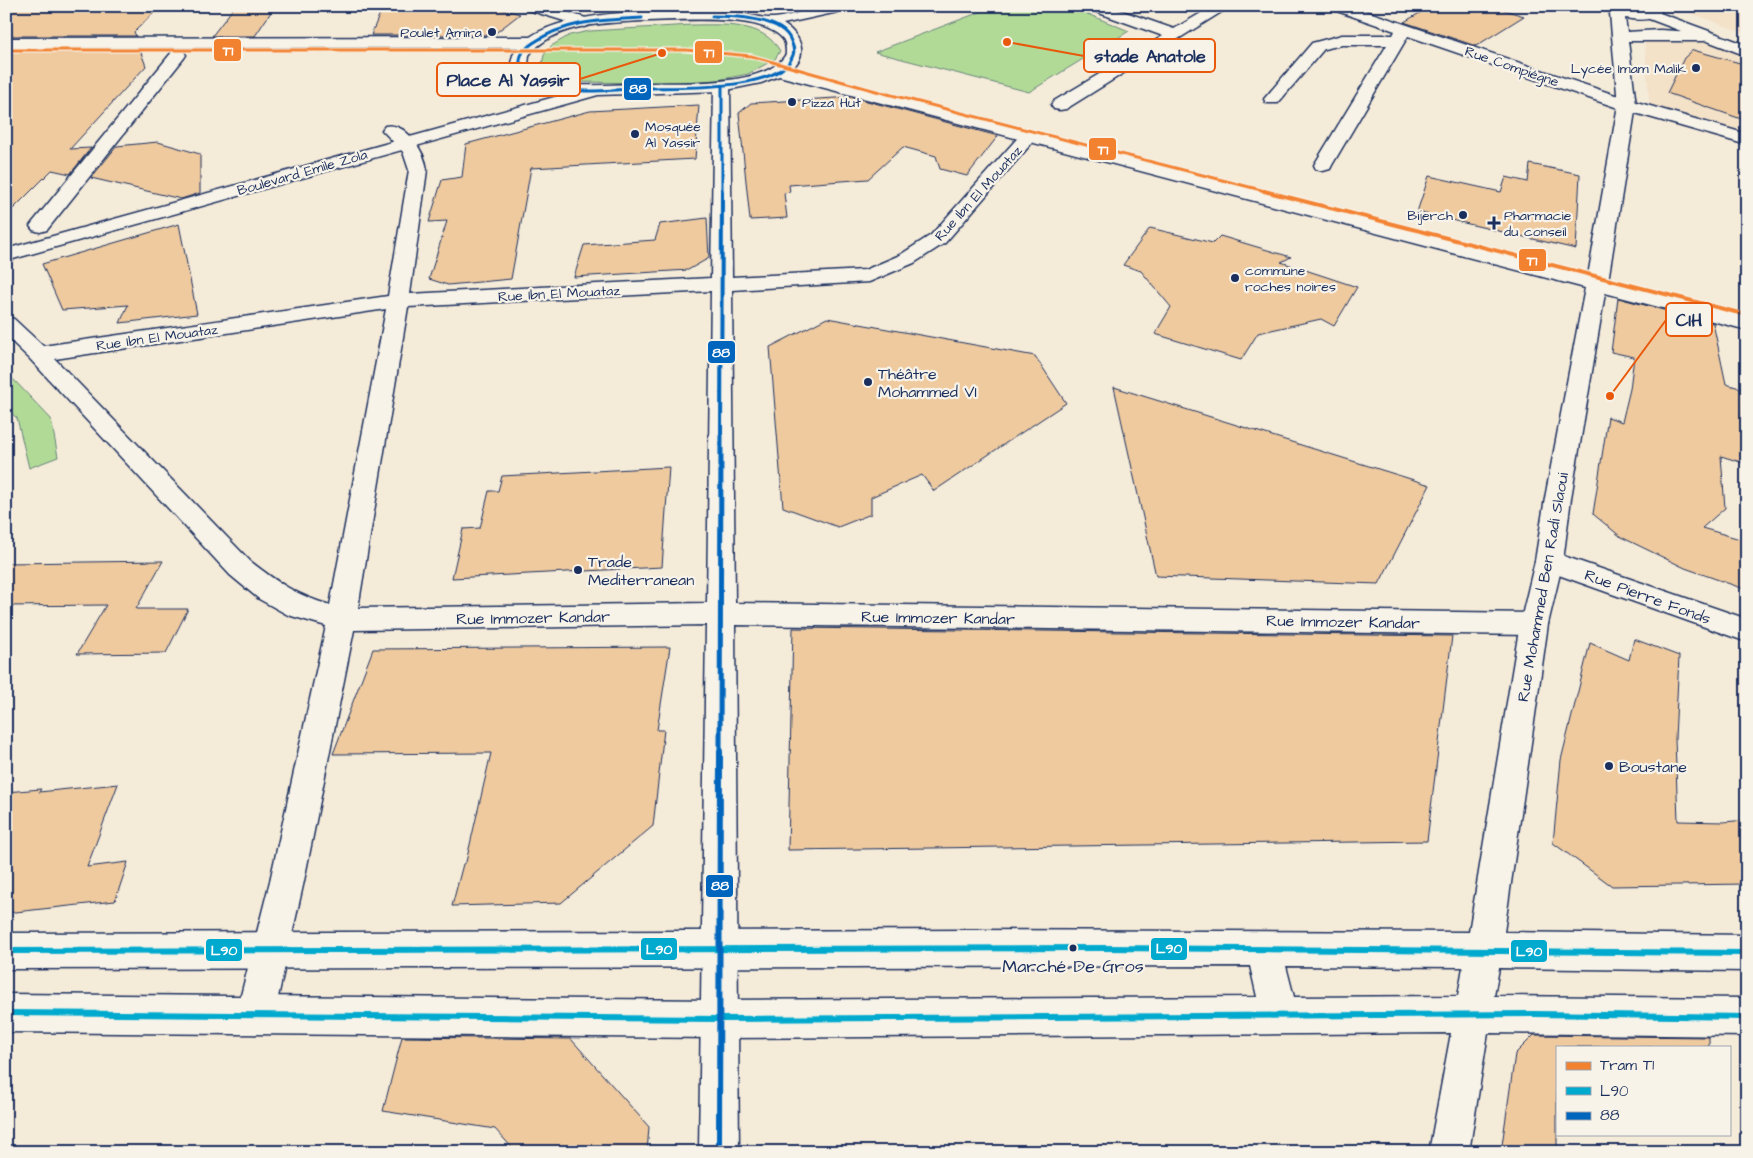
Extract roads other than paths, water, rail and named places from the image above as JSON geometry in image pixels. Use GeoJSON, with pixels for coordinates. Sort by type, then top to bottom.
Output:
{"type":"FeatureCollection","features":[{"type":"Feature","properties":{"kind":"street"},"geometry":{"type":"LineString","coordinates":[[530,6],[584,22]]}},
{"type":"Feature","properties":{"kind":"street"},"geometry":{"type":"LineString","coordinates":[[1093,6],[1174,35]]}},
{"type":"Feature","properties":{"kind":"street"},"geometry":{"type":"LineString","coordinates":[[1060,105],[1224,6]]}},
{"type":"Feature","properties":{"kind":"street","name":"Rue Compiégne"},"geometry":{"type":"LineString","coordinates":[[1336,6],[1401,35],[1747,140]]}},
{"type":"Feature","properties":{"kind":"street"},"geometry":{"type":"LineString","coordinates":[[768,23],[837,8]]}},
{"type":"Feature","properties":{"kind":"street"},"geometry":{"type":"LineString","coordinates":[[788,35],[837,8]]}},
{"type":"Feature","properties":{"kind":"street"},"geometry":{"type":"LineString","coordinates":[[713,11],[768,23],[788,35],[794,46],[792,59],[778,71],[754,80],[722,86],[598,90],[549,86],[528,76],[520,66],[522,52],[532,42],[555,29],[584,22],[713,11]]}},
{"type":"Feature","properties":{"kind":"street"},"geometry":{"type":"LineString","coordinates":[[1616,19],[1648,11],[1747,42]]}},
{"type":"Feature","properties":{"kind":"street"},"geometry":{"type":"LineString","coordinates":[[1648,11],[1704,36],[1747,51]]}},
{"type":"Feature","properties":{"kind":"street"},"geometry":{"type":"LineString","coordinates":[[1616,19],[1660,35],[1704,36]]}},
{"type":"Feature","properties":{"kind":"street","name":"Rue Mohammed Ben Radi Slaoui"},"geometry":{"type":"LineString","coordinates":[[1449,1152],[1484,950],[1534,624],[1549,560],[1558,498],[1627,105],[1616,19]]}},
{"type":"Feature","properties":{"kind":"street"},"geometry":{"type":"LineString","coordinates":[[1272,99],[1318,46],[1342,40],[1401,35]]}},
{"type":"Feature","properties":{"kind":"street"},"geometry":{"type":"LineString","coordinates":[[1323,166],[1401,35]]}},
{"type":"Feature","properties":{"kind":"street"},"geometry":{"type":"LineString","coordinates":[[6,43],[189,42],[320,45],[532,42]]}},
{"type":"Feature","properties":{"kind":"street"},"geometry":{"type":"LineString","coordinates":[[6,55],[520,58]]}},
{"type":"Feature","properties":{"kind":"street"},"geometry":{"type":"LineString","coordinates":[[69,218],[32,228],[178,55]]}},
{"type":"Feature","properties":{"kind":"street"},"geometry":{"type":"LineString","coordinates":[[778,71],[1747,323]]}},
{"type":"Feature","properties":{"kind":"street","name":"Boulevard Emile Zola"},"geometry":{"type":"LineString","coordinates":[[6,255],[399,136],[549,86]]}},
{"type":"Feature","properties":{"kind":"street"},"geometry":{"type":"LineString","coordinates":[[719,1152],[718,949],[722,86]]}},
{"type":"Feature","properties":{"kind":"street","name":"Boulevard Emile Zola"},"geometry":{"type":"LineString","coordinates":[[372,135],[399,136],[598,90]]}},
{"type":"Feature","properties":{"kind":"street"},"geometry":{"type":"LineString","coordinates":[[255,1016],[272,953],[342,619],[400,301],[418,170],[416,157],[399,136]]}},
{"type":"Feature","properties":{"kind":"street","name":"Rue Ibn El Mouataz"},"geometry":{"type":"LineString","coordinates":[[38,354],[400,301],[720,286],[870,276],[907,259],[938,239],[1028,137]]}},
{"type":"Feature","properties":{"kind":"street","name":"Rue Immozer Kandar"},"geometry":{"type":"LineString","coordinates":[[6,324],[38,354],[240,568],[269,591],[298,607],[342,619],[719,614],[1534,624]]}},
{"type":"Feature","properties":{"kind":"street","name":"Rue Pierre Fonds"},"geometry":{"type":"LineString","coordinates":[[1549,560],[1747,631]]}},
{"type":"Feature","properties":{"kind":"street"},"geometry":{"type":"LineString","coordinates":[[6,951],[272,953],[718,949],[1484,950],[1747,953]]}},
{"type":"Feature","properties":{"kind":"street"},"geometry":{"type":"LineString","coordinates":[[1264,950],[1280,1016]]}},
{"type":"Feature","properties":{"kind":"street"},"geometry":{"type":"LineString","coordinates":[[6,1013],[718,1020],[1647,1014],[1747,1017]]}},
{"type":"Feature","properties":{"kind":"tram line","name":"T1"},"geometry":{"type":"LineString","coordinates":[[6,50],[686,50],[751,56],[876,91],[1747,315]]}},
{"type":"Feature","properties":{"kind":"place","name":"Poulet Amira"},"geometry":{"type":"Point","coordinates":[492,32]}},
{"type":"Feature","properties":{"kind":"place","name":"stade Anatole"},"geometry":{"type":"Point","coordinates":[1007,42]}},
{"type":"Feature","properties":{"kind":"place","name":"Place Al Yassir"},"geometry":{"type":"Point","coordinates":[662,53]}},
{"type":"Feature","properties":{"kind":"place","name":"Lycée Imam Malik"},"geometry":{"type":"Point","coordinates":[1696,68]}},
{"type":"Feature","properties":{"kind":"place","name":"Pizza Hut"},"geometry":{"type":"Point","coordinates":[792,102]}},
{"type":"Feature","properties":{"kind":"place","name":"Mosquée Al Yassir"},"geometry":{"type":"Point","coordinates":[635,134]}},
{"type":"Feature","properties":{"kind":"place","name":"Bijerch"},"geometry":{"type":"Point","coordinates":[1463,215]}},
{"type":"Feature","properties":{"kind":"place","name":"Pharmacie du conseil"},"geometry":{"type":"Point","coordinates":[1494,223]}},
{"type":"Feature","properties":{"kind":"place","name":"commune roches noires"},"geometry":{"type":"Point","coordinates":[1235,278]}},
{"type":"Feature","properties":{"kind":"place","name":"Théâtre Mohammed VI"},"geometry":{"type":"Point","coordinates":[868,382]}},
{"type":"Feature","properties":{"kind":"place","name":"CIH"},"geometry":{"type":"Point","coordinates":[1610,396]}},
{"type":"Feature","properties":{"kind":"place","name":"Trade Mediterranean"},"geometry":{"type":"Point","coordinates":[578,570]}},
{"type":"Feature","properties":{"kind":"place","name":"Boustane"},"geometry":{"type":"Point","coordinates":[1609,766]}},
{"type":"Feature","properties":{"kind":"place","name":"Marché De Gros"},"geometry":{"type":"Point","coordinates":[1073,948]}}]}
